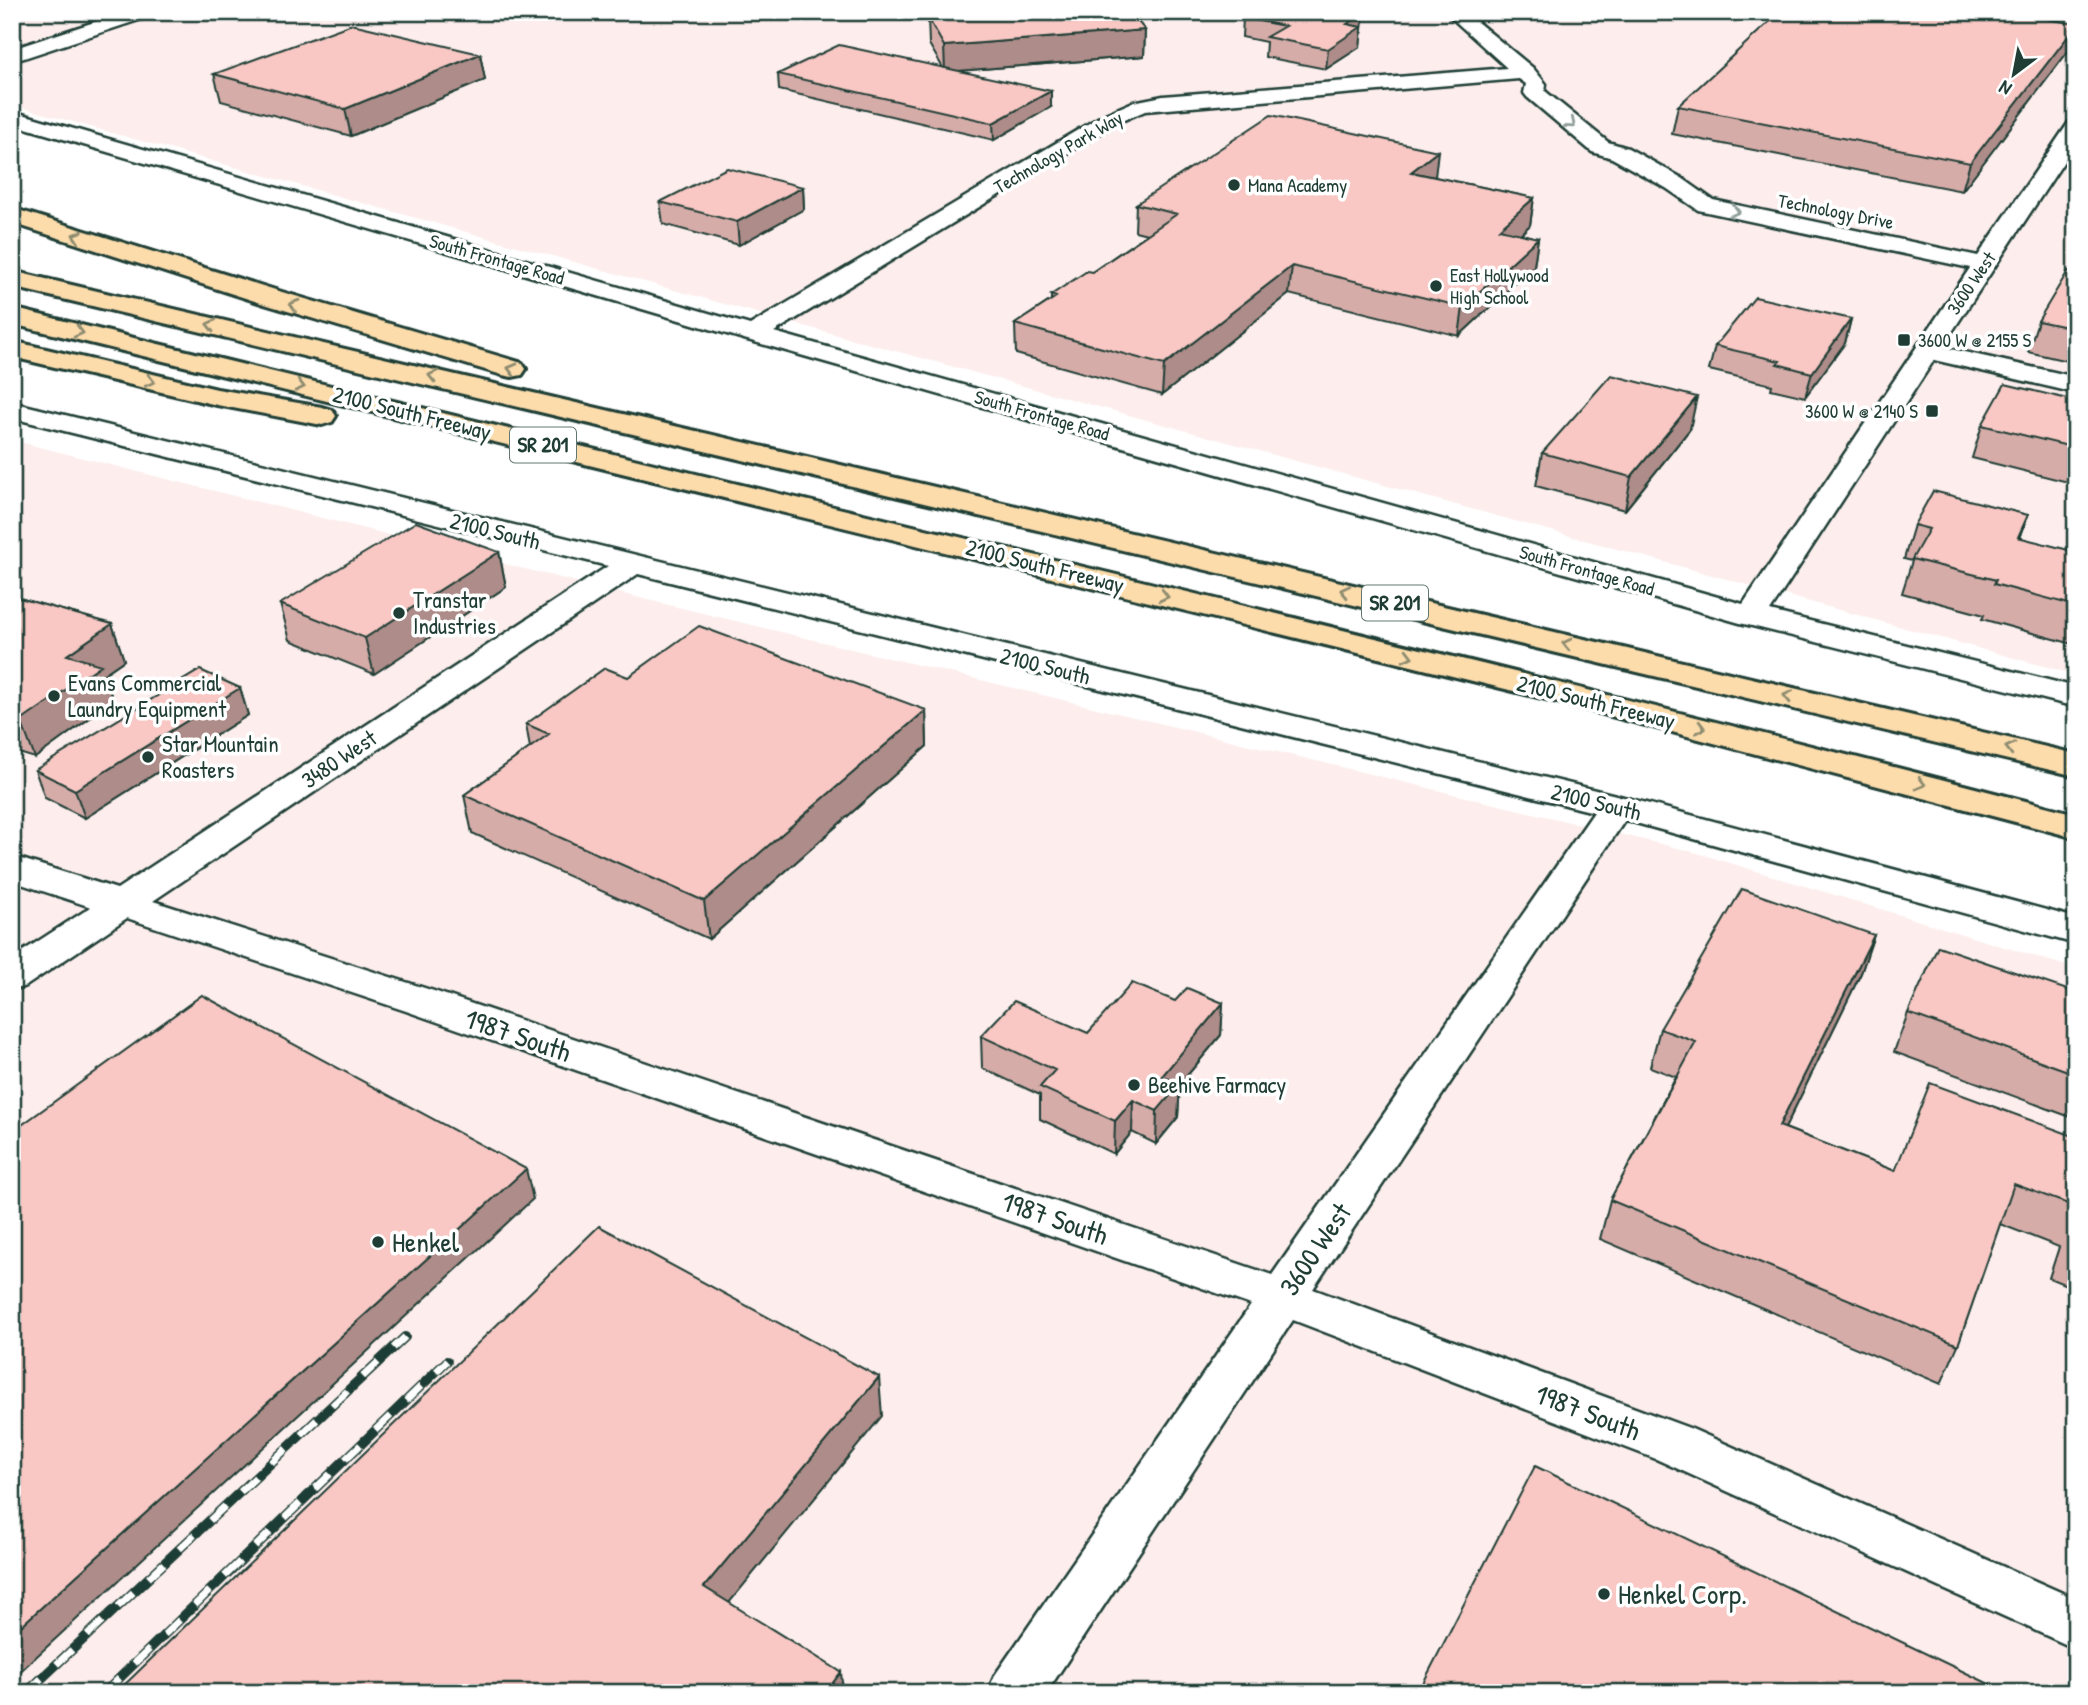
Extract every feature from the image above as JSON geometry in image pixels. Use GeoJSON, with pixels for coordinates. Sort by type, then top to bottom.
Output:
{"type":"FeatureCollection","features":[{"type":"Feature","properties":{"kind":"highway"},"geometry":{"type":"LineString","coordinates":[[12,215],[285,302],[530,374]]}},
{"type":"Feature","properties":{"kind":"highway","name":"2100 South Freeway"},"geometry":{"type":"LineString","coordinates":[[12,279],[714,442],[2076,765]]}},
{"type":"Feature","properties":{"kind":"highway","name":"2100 South Freeway"},"geometry":{"type":"LineString","coordinates":[[12,316],[1074,573],[1863,768],[2076,826]]}},
{"type":"Feature","properties":{"kind":"highway"},"geometry":{"type":"LineString","coordinates":[[12,349],[217,397],[547,455],[1074,573]]}},
{"type":"Feature","properties":{"kind":"highway"},"geometry":{"type":"LineString","coordinates":[[569,385],[595,391],[714,442]]}},
{"type":"Feature","properties":{"kind":"street"},"geometry":{"type":"LineString","coordinates":[[12,56],[144,12]]}},
{"type":"Feature","properties":{"kind":"street","name":"Technology Drive"},"geometry":{"type":"LineString","coordinates":[[1454,12],[1531,78],[1534,93],[1600,147],[1620,153],[1674,183],[1706,205],[1991,254]]}},
{"type":"Feature","properties":{"kind":"street","name":"Technology Park Way"},"geometry":{"type":"LineString","coordinates":[[753,334],[1110,120],[1140,106],[1226,96],[1531,78]]}},
{"type":"Feature","properties":{"kind":"street","name":"South Frontage Road"},"geometry":{"type":"LineString","coordinates":[[12,117],[753,334],[1751,615],[2076,698]]}},
{"type":"Feature","properties":{"kind":"street","name":"3600 West"},"geometry":{"type":"LineString","coordinates":[[1751,615],[2076,126]]}},
{"type":"Feature","properties":{"kind":"street"},"geometry":{"type":"LineString","coordinates":[[1926,351],[2076,385]]}},
{"type":"Feature","properties":{"kind":"street","name":"2100 South"},"geometry":{"type":"LineString","coordinates":[[12,410],[630,565],[1616,806],[2076,931]]}},
{"type":"Feature","properties":{"kind":"street","name":"3480 West"},"geometry":{"type":"LineString","coordinates":[[12,977],[630,565]]}},
{"type":"Feature","properties":{"kind":"street","name":"3600 West"},"geometry":{"type":"LineString","coordinates":[[1014,1693],[1616,806]]}},
{"type":"Feature","properties":{"kind":"street","name":"1987 South"},"geometry":{"type":"LineString","coordinates":[[12,868],[420,1002],[1282,1297],[1674,1444],[2076,1625]]}},
{"type":"Feature","properties":{"kind":"shaded area"},"geometry":{"type":"Polygon","coordinates":[[[12,12],[2076,12],[2076,675],[724,304],[12,105],[12,12]]]}},
{"type":"Feature","properties":{"kind":"shaded area"},"geometry":{"type":"Polygon","coordinates":[[[12,440],[644,599],[1694,852],[2076,969],[2076,1693],[12,1693],[12,440]]]}},
{"type":"Feature","properties":{"kind":"building"},"geometry":{"type":"Polygon","coordinates":[[[1011,12],[1130,12],[1145,30],[944,46],[928,18],[1011,12]]]}},
{"type":"Feature","properties":{"kind":"building"},"geometry":{"type":"Polygon","coordinates":[[[1252,12],[1364,13],[1347,24],[1361,27],[1328,49],[1266,37],[1285,26],[1243,18],[1252,12]]]}},
{"type":"Feature","properties":{"kind":"building"},"geometry":{"type":"Polygon","coordinates":[[[1780,12],[2006,12],[2076,26],[1970,163],[1678,106],[1780,12]]]}},
{"type":"Feature","properties":{"kind":"building"},"geometry":{"type":"Polygon","coordinates":[[[352,24],[480,54],[345,109],[214,74],[352,24]]]}},
{"type":"Feature","properties":{"kind":"building"},"geometry":{"type":"Polygon","coordinates":[[[839,45],[1051,91],[993,123],[778,74],[839,45]]]}},
{"type":"Feature","properties":{"kind":"building"},"geometry":{"type":"Polygon","coordinates":[[[1271,115],[1438,151],[1411,172],[1534,198],[1499,229],[1538,238],[1463,307],[1292,266],[1164,365],[1015,324],[1056,297],[1051,295],[1087,271],[1092,272],[1177,214],[1136,204],[1271,115]]]}},
{"type":"Feature","properties":{"kind":"building"},"geometry":{"type":"Polygon","coordinates":[[[727,168],[803,187],[737,222],[660,202],[727,168]]]}},
{"type":"Feature","properties":{"kind":"building"},"geometry":{"type":"Polygon","coordinates":[[[2068,271],[2076,272],[2076,329],[2038,321],[2068,271]]]}},
{"type":"Feature","properties":{"kind":"building"},"geometry":{"type":"Polygon","coordinates":[[[1755,297],[1851,319],[1812,373],[1777,364],[1780,361],[1715,346],[1755,297]]]}},
{"type":"Feature","properties":{"kind":"building"},"geometry":{"type":"Polygon","coordinates":[[[1611,375],[1697,397],[1631,477],[1542,453],[1611,375]]]}},
{"type":"Feature","properties":{"kind":"building"},"geometry":{"type":"Polygon","coordinates":[[[2005,384],[2076,401],[2076,448],[1982,425],[2005,384]]]}},
{"type":"Feature","properties":{"kind":"building"},"geometry":{"type":"Polygon","coordinates":[[[1933,491],[2028,515],[2018,537],[2076,552],[2076,606],[1994,584],[1996,580],[1912,559],[1929,529],[1914,525],[1933,491]]]}},
{"type":"Feature","properties":{"kind":"building"},"geometry":{"type":"Polygon","coordinates":[[[416,522],[499,552],[365,638],[280,604],[416,522]]]}},
{"type":"Feature","properties":{"kind":"building"},"geometry":{"type":"Polygon","coordinates":[[[12,596],[112,624],[67,655],[101,665],[21,721],[12,719],[12,596]]]}},
{"type":"Feature","properties":{"kind":"building"},"geometry":{"type":"Polygon","coordinates":[[[699,626],[926,710],[704,901],[464,795],[549,734],[526,724],[605,668],[628,677],[699,626]]]}},
{"type":"Feature","properties":{"kind":"building"},"geometry":{"type":"Polygon","coordinates":[[[200,670],[240,688],[75,790],[35,770],[200,670]]]}},
{"type":"Feature","properties":{"kind":"building"},"geometry":{"type":"Polygon","coordinates":[[[1742,889],[1874,935],[1779,1126],[1895,1171],[1930,1083],[2076,1137],[2076,1207],[2014,1184],[1958,1345],[1610,1200],[1696,1042],[1660,1029],[1742,889]]]}},
{"type":"Feature","properties":{"kind":"building"},"geometry":{"type":"Polygon","coordinates":[[[1938,946],[2076,993],[2076,1074],[1908,1013],[1938,946]]]}},
{"type":"Feature","properties":{"kind":"building"},"geometry":{"type":"Polygon","coordinates":[[[1132,983],[1175,1001],[1187,988],[1223,1003],[1162,1076],[1180,1084],[1157,1111],[1133,1100],[1115,1121],[1040,1087],[1055,1070],[981,1036],[1014,1001],[1088,1033],[1132,983]]]}},
{"type":"Feature","properties":{"kind":"building"},"geometry":{"type":"Polygon","coordinates":[[[202,995],[526,1169],[12,1634],[12,1132],[202,995]]]}},
{"type":"Feature","properties":{"kind":"building"},"geometry":{"type":"Polygon","coordinates":[[[2076,1213],[2076,1242],[2068,1239],[2076,1213]]]}},
{"type":"Feature","properties":{"kind":"building"},"geometry":{"type":"Polygon","coordinates":[[[599,1226],[879,1377],[704,1587],[841,1672],[825,1693],[116,1693],[599,1226]]]}},
{"type":"Feature","properties":{"kind":"building","name":"Henkel Corp."},"geometry":{"type":"Polygon","coordinates":[[[1535,1466],[2008,1693],[1418,1693],[1535,1466]]]}},
{"type":"Feature","properties":{"kind":"railway"},"geometry":{"type":"LineString","coordinates":[[26,1693],[405,1337]]}},
{"type":"Feature","properties":{"kind":"railway"},"geometry":{"type":"LineString","coordinates":[[104,1693],[447,1361]]}},
{"type":"Feature","properties":{"kind":"place","name":"Mana Academy"},"geometry":{"type":"Point","coordinates":[1234,185]}},
{"type":"Feature","properties":{"kind":"place","name":"East Hollywood High School"},"geometry":{"type":"Point","coordinates":[1436,286]}},
{"type":"Feature","properties":{"kind":"place","name":"3600 W @ 2155 S"},"geometry":{"type":"Point","coordinates":[1904,340]}},
{"type":"Feature","properties":{"kind":"place","name":"3600 W @ 2140 S"},"geometry":{"type":"Point","coordinates":[1932,411]}},
{"type":"Feature","properties":{"kind":"place","name":"Transtar Industries"},"geometry":{"type":"Point","coordinates":[399,613]}},
{"type":"Feature","properties":{"kind":"place","name":"Evans Commercial Laundry Equipment"},"geometry":{"type":"Point","coordinates":[54,696]}},
{"type":"Feature","properties":{"kind":"place","name":"Star Mountain Roasters"},"geometry":{"type":"Point","coordinates":[148,757]}},
{"type":"Feature","properties":{"kind":"place","name":"Beehive Farmacy"},"geometry":{"type":"Point","coordinates":[1134,1085]}},
{"type":"Feature","properties":{"kind":"place","name":"Henkel"},"geometry":{"type":"Point","coordinates":[378,1242]}},
{"type":"Feature","properties":{"kind":"place","name":"Henkel Corp."},"geometry":{"type":"Point","coordinates":[1604,1594]}}]}
